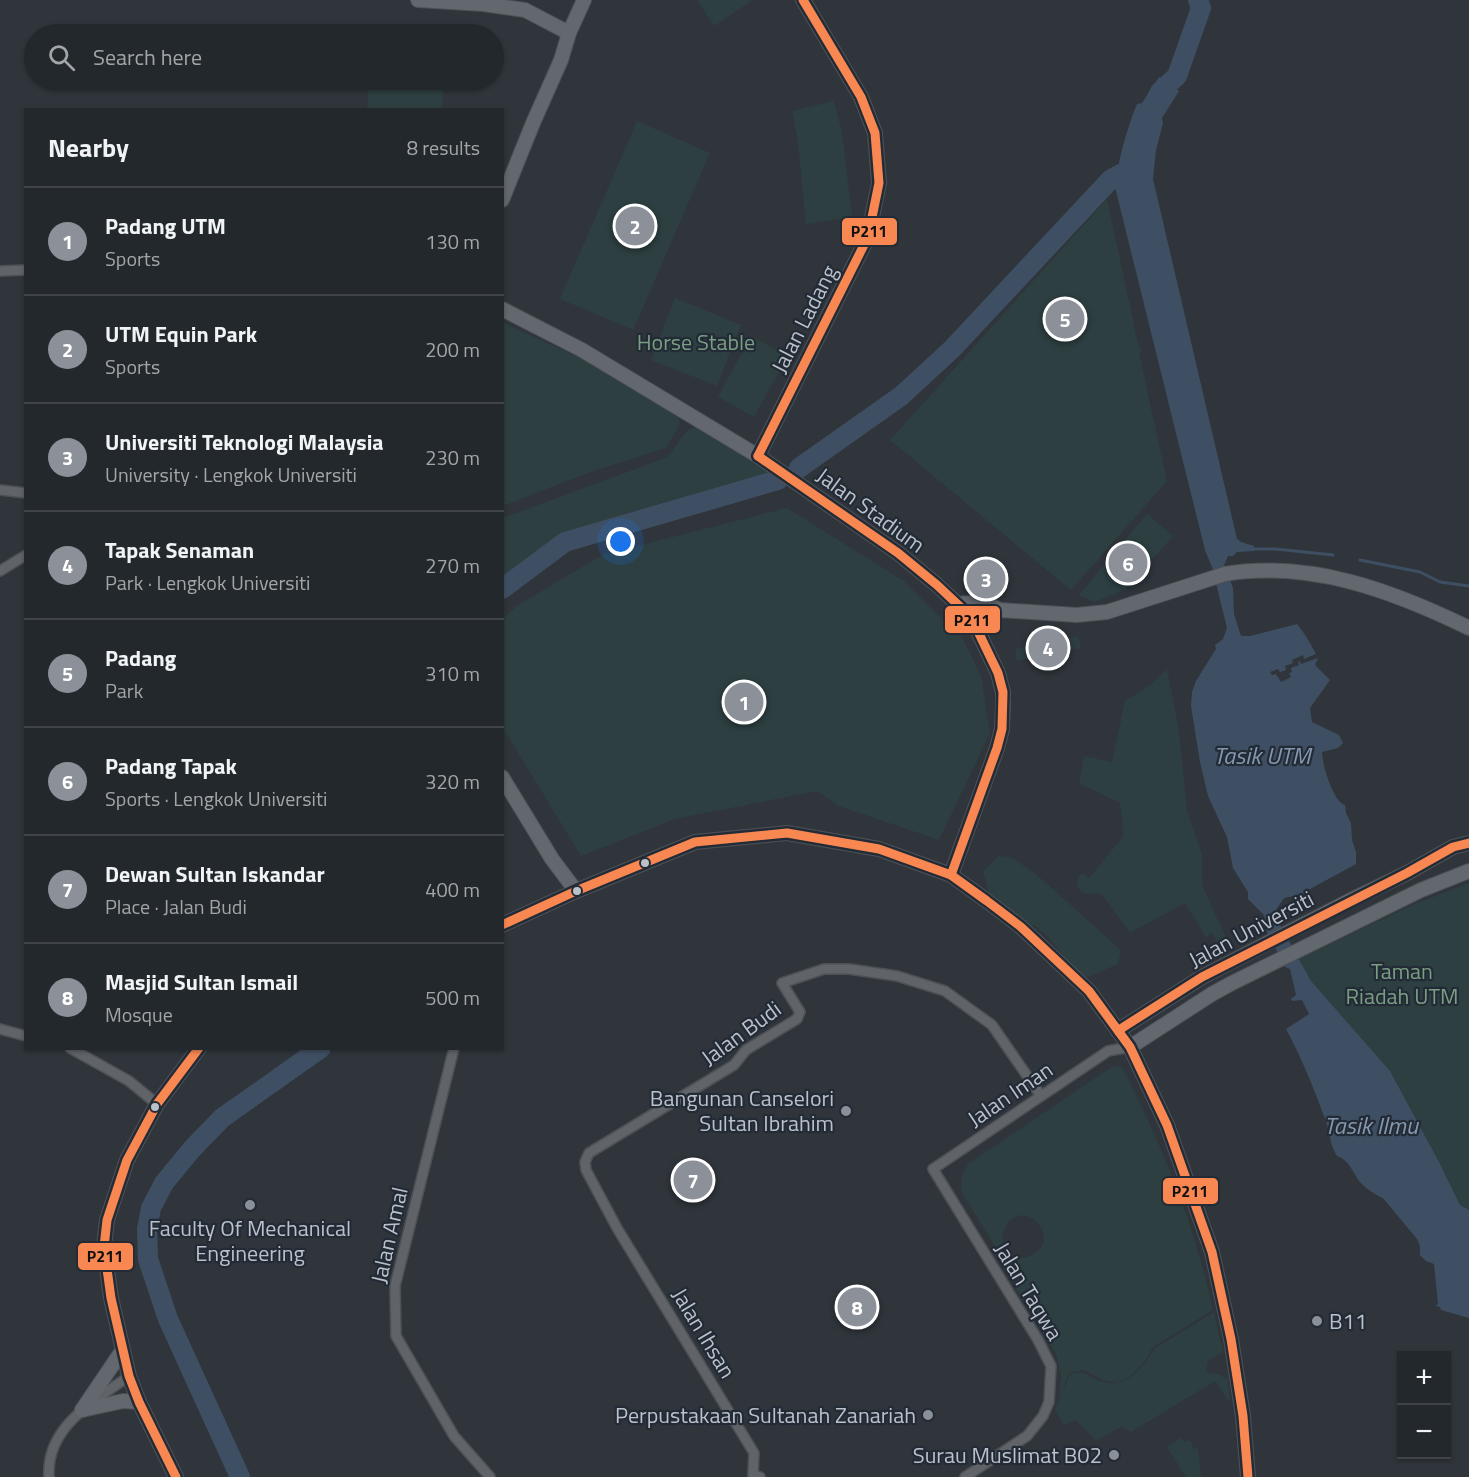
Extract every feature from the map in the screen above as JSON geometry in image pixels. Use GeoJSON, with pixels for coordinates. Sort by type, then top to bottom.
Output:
{"type":"FeatureCollection","features":[{"type":"Feature","properties":{"kind":"street"},"geometry":{"type":"LineString","coordinates":[[418,0],[483,4],[525,10],[569,33]]}},
{"type":"Feature","properties":{"kind":"street"},"geometry":{"type":"LineString","coordinates":[[504,195],[584,0]]}},
{"type":"Feature","properties":{"kind":"street","name":"Jalan Ladang"},"geometry":{"type":"LineString","coordinates":[[758,456],[868,237],[879,183],[874,134],[861,97],[819,24],[802,0]]}},
{"type":"Feature","properties":{"kind":"street"},"geometry":{"type":"LineString","coordinates":[[0,271],[24,270]]}},
{"type":"Feature","properties":{"kind":"street","name":"Jalan Stadium"},"geometry":{"type":"LineString","coordinates":[[504,310],[582,350],[758,456],[898,553],[971,617],[998,673],[1003,692],[1002,729],[951,875]]}},
{"type":"Feature","properties":{"kind":"street"},"geometry":{"type":"LineString","coordinates":[[0,490],[24,493]]}},
{"type":"Feature","properties":{"kind":"street"},"geometry":{"type":"LineString","coordinates":[[0,571],[24,556]]}},
{"type":"Feature","properties":{"kind":"street"},"geometry":{"type":"LineString","coordinates":[[971,617],[1000,610],[1077,615],[1107,612],[1206,580],[1243,571],[1301,573],[1330,577],[1385,591],[1469,628]]}},
{"type":"Feature","properties":{"kind":"street"},"geometry":{"type":"LineString","coordinates":[[957,604],[976,602],[991,605],[1000,610]]}},
{"type":"Feature","properties":{"kind":"street"},"geometry":{"type":"LineString","coordinates":[[504,780],[552,859],[576,891]]}},
{"type":"Feature","properties":{"kind":"street"},"geometry":{"type":"LineString","coordinates":[[504,924],[576,891],[695,842],[787,833],[879,849],[951,875],[1030,935],[1089,991],[1130,1047],[1167,1125],[1212,1252],[1231,1339],[1243,1416],[1248,1477]]}},
{"type":"Feature","properties":{"kind":"street","name":"Jalan Universiti"},"geometry":{"type":"LineString","coordinates":[[1108,1051],[1122,1028],[1202,977],[1454,847],[1469,843]]}},
{"type":"Feature","properties":{"kind":"street","name":"Jalan Universiti"},"geometry":{"type":"LineString","coordinates":[[1108,1051],[1130,1047],[1212,994],[1420,890],[1469,871]]}},
{"type":"Feature","properties":{"kind":"street","name":"Jalan Budi"},"geometry":{"type":"LineString","coordinates":[[609,1214],[586,1170],[585,1162],[589,1153],[734,1065],[746,1050],[797,1019],[800,1012],[782,983],[824,969],[849,969],[897,976],[945,991],[992,1025],[1041,1096]]}},
{"type":"Feature","properties":{"kind":"street"},"geometry":{"type":"LineString","coordinates":[[0,1029],[24,1035]]}},
{"type":"Feature","properties":{"kind":"street"},"geometry":{"type":"LineString","coordinates":[[74,1050],[129,1080],[156,1104]]}},
{"type":"Feature","properties":{"kind":"street"},"geometry":{"type":"LineString","coordinates":[[176,1477],[139,1402],[129,1376],[111,1298],[104,1247],[107,1220],[127,1160],[156,1104],[197,1050]]}},
{"type":"Feature","properties":{"kind":"street","name":"Jalan Amal"},"geometry":{"type":"LineString","coordinates":[[454,1050],[395,1286],[396,1336],[454,1436],[490,1477]]}},
{"type":"Feature","properties":{"kind":"street","name":"Jalan Iman"},"geometry":{"type":"LineString","coordinates":[[933,1169],[1108,1051]]}},
{"type":"Feature","properties":{"kind":"street","name":"Jalan Taqwa"},"geometry":{"type":"LineString","coordinates":[[933,1169],[1038,1340],[1051,1366],[1049,1402],[1037,1425],[1014,1445],[965,1477]]}},
{"type":"Feature","properties":{"kind":"street","name":"Jalan Ihsan"},"geometry":{"type":"LineString","coordinates":[[609,1214],[754,1453],[756,1476]]}},
{"type":"Feature","properties":{"kind":"street"},"geometry":{"type":"LineString","coordinates":[[82,1410],[122,1351]]}},
{"type":"Feature","properties":{"kind":"street"},"geometry":{"type":"LineString","coordinates":[[49,1477],[53,1444],[75,1416],[129,1376]]}},
{"type":"Feature","properties":{"kind":"street"},"geometry":{"type":"LineString","coordinates":[[82,1410],[123,1401],[139,1402]]}},
{"type":"Feature","properties":{"kind":"green space"},"geometry":{"type":"Polygon","coordinates":[[[697,0],[753,0],[714,26],[697,0]]]}},
{"type":"Feature","properties":{"kind":"green space"},"geometry":{"type":"Polygon","coordinates":[[[368,90],[443,90],[442,108],[367,108],[368,90]]]}},
{"type":"Feature","properties":{"kind":"green space"},"geometry":{"type":"Polygon","coordinates":[[[834,101],[842,132],[852,217],[806,224],[798,141],[792,111],[834,101]]]}},
{"type":"Feature","properties":{"kind":"green space"},"geometry":{"type":"Polygon","coordinates":[[[637,121],[710,153],[633,330],[560,299],[637,121]]]}},
{"type":"Feature","properties":{"kind":"green space"},"geometry":{"type":"Polygon","coordinates":[[[1107,199],[1138,344],[1142,351],[1139,353],[1167,481],[1071,590],[890,440],[1107,199]]]}},
{"type":"Feature","properties":{"kind":"green space","name":"Horse Stable"},"geometry":{"type":"Polygon","coordinates":[[[675,298],[741,325],[717,386],[651,360],[675,298]]]}},
{"type":"Feature","properties":{"kind":"green space"},"geometry":{"type":"Polygon","coordinates":[[[504,323],[589,362],[678,414],[680,424],[666,448],[590,472],[504,506],[504,323]]]}},
{"type":"Feature","properties":{"kind":"green space"},"geometry":{"type":"Polygon","coordinates":[[[751,336],[788,356],[754,417],[718,397],[751,336]]]}},
{"type":"Feature","properties":{"kind":"green space"},"geometry":{"type":"Polygon","coordinates":[[[702,428],[778,475],[561,538],[504,582],[504,518],[665,458],[690,429],[702,428]]]}},
{"type":"Feature","properties":{"kind":"green space"},"geometry":{"type":"Polygon","coordinates":[[[787,508],[904,581],[964,641],[981,676],[990,733],[939,840],[839,806],[817,791],[675,819],[581,856],[504,730],[504,618],[518,605],[602,555],[787,508]]]}},
{"type":"Feature","properties":{"kind":"green space"},"geometry":{"type":"Polygon","coordinates":[[[1147,514],[1173,536],[1126,589],[1095,602],[1079,595],[1147,514]]]}},
{"type":"Feature","properties":{"kind":"green space"},"geometry":{"type":"Polygon","coordinates":[[[1078,636],[1081,648],[1017,661],[1015,649],[1078,636]]]}},
{"type":"Feature","properties":{"kind":"green space"},"geometry":{"type":"Polygon","coordinates":[[[1167,669],[1179,732],[1187,811],[1202,854],[1202,885],[1226,938],[1218,944],[1212,933],[1206,937],[1185,903],[1130,933],[1102,894],[1082,893],[1077,885],[1082,873],[1089,878],[1124,836],[1120,803],[1079,783],[1084,756],[1112,762],[1125,701],[1148,687],[1167,669]]]}},
{"type":"Feature","properties":{"kind":"green space"},"geometry":{"type":"Polygon","coordinates":[[[999,856],[1013,858],[1037,875],[1121,950],[1118,964],[1083,979],[1047,936],[1035,926],[1024,923],[990,897],[983,871],[999,856]]]}},
{"type":"Feature","properties":{"kind":"green space","name":"Taman Riadah UTM"},"geometry":{"type":"Polygon","coordinates":[[[1469,883],[1469,1210],[1460,1205],[1390,1071],[1311,981],[1299,959],[1410,906],[1469,883]]]}},
{"type":"Feature","properties":{"kind":"green space"},"geometry":{"type":"Polygon","coordinates":[[[1113,1066],[1122,1067],[1164,1156],[1197,1247],[1213,1310],[1153,1347],[1147,1358],[1130,1377],[1118,1383],[1103,1380],[1084,1370],[1069,1373],[1059,1401],[1061,1377],[1056,1354],[998,1259],[1008,1251],[1023,1258],[1037,1252],[1044,1243],[1042,1231],[1031,1217],[1015,1217],[1008,1222],[1004,1231],[1003,1243],[996,1248],[961,1191],[962,1176],[968,1164],[1113,1066]]]}},
{"type":"Feature","properties":{"kind":"green space"},"geometry":{"type":"Polygon","coordinates":[[[1214,1312],[1223,1352],[1208,1361],[1206,1372],[1221,1375],[1228,1380],[1230,1403],[1215,1381],[1131,1432],[1121,1427],[1096,1441],[1076,1420],[1064,1425],[1055,1410],[1070,1374],[1084,1374],[1110,1383],[1126,1380],[1139,1370],[1154,1349],[1214,1312]]]}},
{"type":"Feature","properties":{"kind":"green space"},"geometry":{"type":"Polygon","coordinates":[[[1181,1438],[1185,1442],[1189,1440],[1192,1442],[1193,1449],[1198,1448],[1201,1477],[1186,1477],[1167,1447],[1181,1438]]]}},
{"type":"Feature","properties":{"kind":"water"},"geometry":{"type":"Polygon","coordinates":[[[1159,77],[1179,91],[1162,118],[1153,179],[1237,539],[1254,546],[1254,551],[1237,552],[1233,556],[1228,556],[1224,565],[1233,588],[1234,614],[1241,636],[1250,636],[1297,624],[1318,658],[1315,665],[1330,680],[1310,708],[1312,722],[1339,735],[1343,743],[1338,748],[1322,752],[1322,758],[1332,790],[1345,805],[1351,823],[1356,864],[1299,895],[1284,898],[1276,910],[1281,917],[1278,921],[1311,981],[1390,1071],[1460,1205],[1469,1210],[1469,1318],[1441,1310],[1436,1306],[1438,1303],[1434,1264],[1426,1261],[1420,1255],[1417,1239],[1383,1198],[1361,1184],[1347,1163],[1334,1151],[1316,1094],[1286,1029],[1309,1014],[1302,1000],[1292,1001],[1291,999],[1296,995],[1290,969],[1285,967],[1266,930],[1264,915],[1248,899],[1248,892],[1233,868],[1227,837],[1208,796],[1191,706],[1192,692],[1196,681],[1216,649],[1215,645],[1223,639],[1227,628],[1212,567],[1205,550],[1115,187],[1123,144],[1137,104],[1142,103],[1159,77]]]}},
{"type":"Feature","properties":{"kind":"pier"},"geometry":{"type":"Polygon","coordinates":[[[1316,654],[1318,658],[1301,664],[1300,661],[1298,662],[1299,665],[1291,668],[1292,672],[1289,673],[1291,677],[1281,682],[1276,674],[1272,675],[1270,672],[1278,669],[1280,672],[1286,670],[1285,666],[1293,663],[1292,660],[1303,655],[1304,659],[1316,654]]]}},
{"type":"Feature","properties":{"kind":"waterway"},"geometry":{"type":"LineString","coordinates":[[1154,104],[1160,92],[1177,76],[1201,8],[1198,0]]}},
{"type":"Feature","properties":{"kind":"waterway"},"geometry":{"type":"LineString","coordinates":[[799,468],[901,396],[952,349],[1111,179],[1134,167],[1135,160]]}},
{"type":"Feature","properties":{"kind":"waterway"},"geometry":{"type":"LineString","coordinates":[[504,588],[565,542],[778,480]]}},
{"type":"Feature","properties":{"kind":"waterway"},"geometry":{"type":"LineString","coordinates":[[1251,549],[1276,549],[1333,555]]}},
{"type":"Feature","properties":{"kind":"waterway"},"geometry":{"type":"LineString","coordinates":[[1360,560],[1420,572],[1440,582],[1469,586]]}},
{"type":"Feature","properties":{"kind":"waterway"},"geometry":{"type":"LineString","coordinates":[[240,1477],[168,1319],[148,1259],[147,1229],[151,1208],[164,1183],[192,1149],[222,1118],[318,1050]]}},
{"type":"Feature","properties":{"kind":"transit line","name":"P211"},"geometry":{"type":"LineString","coordinates":[[758,456],[868,237],[879,183],[875,133],[861,97],[803,0]]}},
{"type":"Feature","properties":{"kind":"transit line","name":"P211"},"geometry":{"type":"LineString","coordinates":[[758,456],[898,553],[937,585],[971,617],[998,673],[1003,692],[1002,729],[951,875]]}},
{"type":"Feature","properties":{"kind":"transit line","name":"P211"},"geometry":{"type":"LineString","coordinates":[[504,924],[576,891],[695,842],[787,833],[879,849],[951,875],[987,901],[1021,927],[1089,991],[1130,1047],[1167,1125],[1212,1252],[1231,1339],[1243,1416],[1248,1477]]}},
{"type":"Feature","properties":{"kind":"transit line","name":"P211"},"geometry":{"type":"LineString","coordinates":[[1119,1032],[1202,977],[1407,873],[1453,847],[1469,843]]}},
{"type":"Feature","properties":{"kind":"transit line","name":"P211"},"geometry":{"type":"LineString","coordinates":[[176,1477],[139,1402],[129,1376],[111,1298],[104,1247],[107,1220],[127,1160],[157,1104],[198,1050]]}},
{"type":"Feature","properties":{"kind":"place","name":"UTM Equin Park"},"geometry":{"type":"Point","coordinates":[635,226]}},
{"type":"Feature","properties":{"kind":"place","name":"Padang"},"geometry":{"type":"Point","coordinates":[1065,319]}},
{"type":"Feature","properties":{"kind":"place","name":"Padang Tapak"},"geometry":{"type":"Point","coordinates":[1128,563]}},
{"type":"Feature","properties":{"kind":"place","name":"Universiti Teknologi Malaysia"},"geometry":{"type":"Point","coordinates":[986,579]}},
{"type":"Feature","properties":{"kind":"place","name":"Tapak Senaman"},"geometry":{"type":"Point","coordinates":[1048,648]}},
{"type":"Feature","properties":{"kind":"place","name":"Padang UTM"},"geometry":{"type":"Point","coordinates":[744,702]}},
{"type":"Feature","properties":{"kind":"place","name":"Bangunan Canselori Sultan Ibrahim"},"geometry":{"type":"Point","coordinates":[846,1111]}},
{"type":"Feature","properties":{"kind":"place","name":"Dewan Sultan Iskandar"},"geometry":{"type":"Point","coordinates":[693,1180]}},
{"type":"Feature","properties":{"kind":"place","name":"Faculty Of Mechanical Engineering"},"geometry":{"type":"Point","coordinates":[250,1205]}},
{"type":"Feature","properties":{"kind":"place","name":"Masjid Sultan Ismail"},"geometry":{"type":"Point","coordinates":[857,1307]}},
{"type":"Feature","properties":{"kind":"place","name":"B11"},"geometry":{"type":"Point","coordinates":[1317,1321]}},
{"type":"Feature","properties":{"kind":"place","name":"Perpustakaan Sultanah Zanariah"},"geometry":{"type":"Point","coordinates":[928,1415]}},
{"type":"Feature","properties":{"kind":"place","name":"Surau Muslimat B02"},"geometry":{"type":"Point","coordinates":[1114,1455]}},
{"type":"Feature","properties":{"kind":"water label","name":"Tasik UTM"},"geometry":{"type":"Point","coordinates":[1262,756]}},
{"type":"Feature","properties":{"kind":"water label","name":"Tasik Ilmu"},"geometry":{"type":"Point","coordinates":[1371,1126]}}]}
